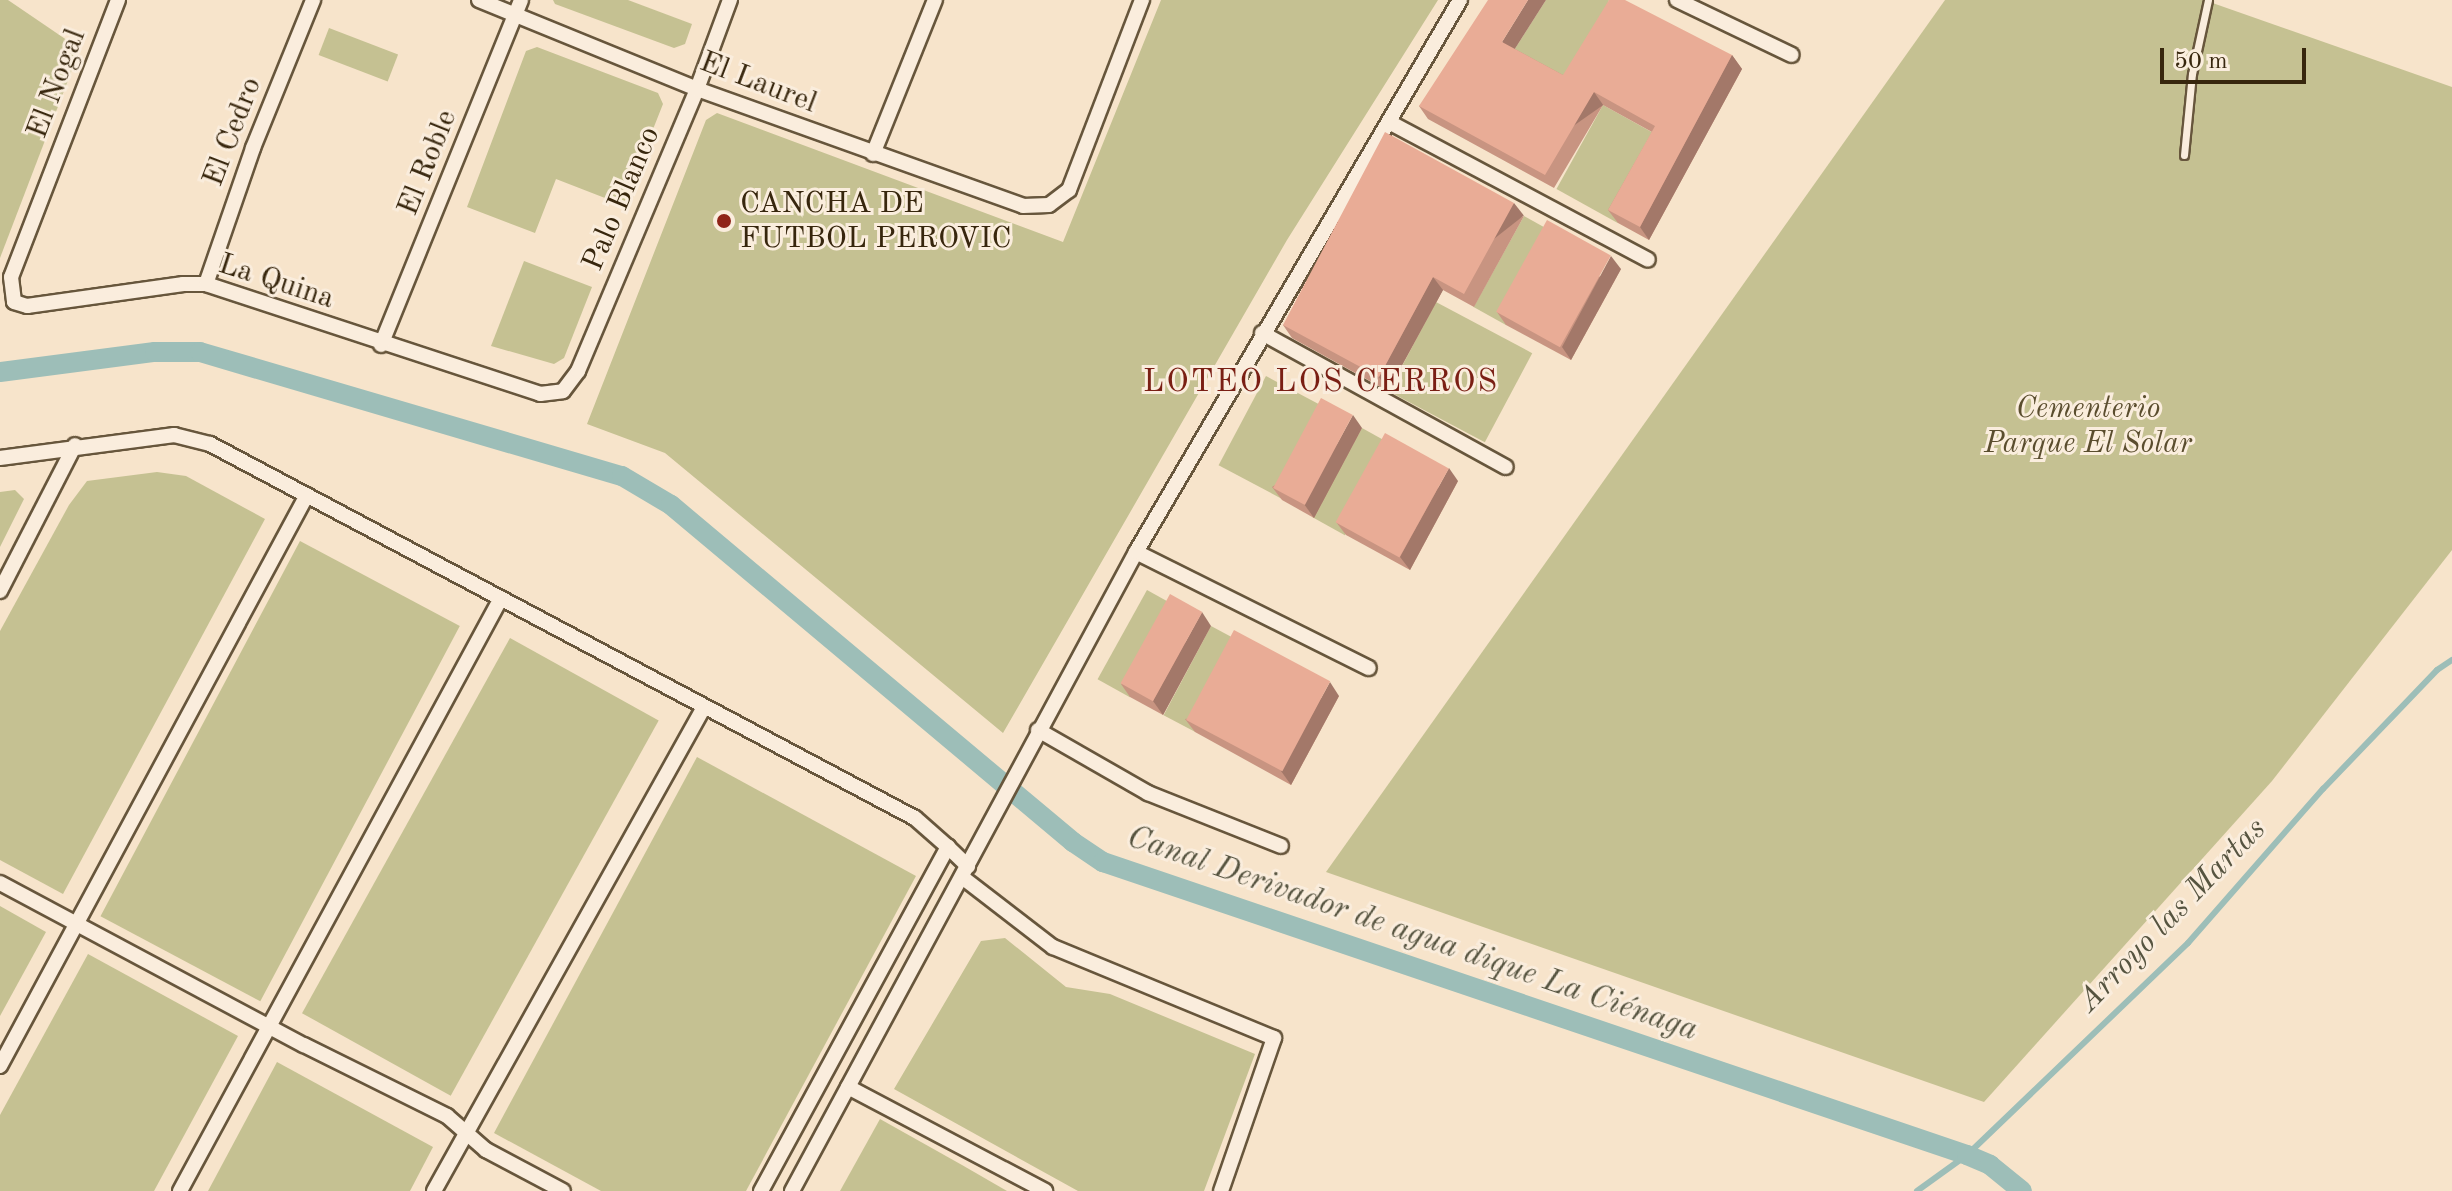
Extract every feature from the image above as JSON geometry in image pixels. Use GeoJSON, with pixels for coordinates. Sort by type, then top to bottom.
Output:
{"type":"FeatureCollection","features":[{"type":"Feature","properties":{"kind":"street","name":"El Nogal"},"geometry":{"type":"LineString","coordinates":[[11,277],[118,0]]}},
{"type":"Feature","properties":{"kind":"street","name":"El Cedro"},"geometry":{"type":"LineString","coordinates":[[206,284],[253,148],[313,0]]}},
{"type":"Feature","properties":{"kind":"street","name":"El Laurel"},"geometry":{"type":"LineString","coordinates":[[479,0],[518,7],[697,89],[1023,206],[1049,205],[1069,190],[1142,0]]}},
{"type":"Feature","properties":{"kind":"street","name":"Palo Blanco"},"geometry":{"type":"LineString","coordinates":[[540,394],[563,391],[578,371],[697,89],[730,0]]}},
{"type":"Feature","properties":{"kind":"street"},"geometry":{"type":"LineString","coordinates":[[873,154],[935,0]]}},
{"type":"Feature","properties":{"kind":"street"},"geometry":{"type":"LineString","coordinates":[[792,1191],[1136,552],[1460,0]]}},
{"type":"Feature","properties":{"kind":"street"},"geometry":{"type":"LineString","coordinates":[[1677,0],[1792,55]]}},
{"type":"Feature","properties":{"kind":"street","name":"El Roble"},"geometry":{"type":"LineString","coordinates":[[381,345],[518,7]]}},
{"type":"Feature","properties":{"kind":"street"},"geometry":{"type":"LineString","coordinates":[[1389,122],[1648,260]]}},
{"type":"Feature","properties":{"kind":"street","name":"La Quina"},"geometry":{"type":"LineString","coordinates":[[11,277],[14,302],[27,306],[183,284],[206,284],[381,345],[540,394]]}},
{"type":"Feature","properties":{"kind":"street"},"geometry":{"type":"LineString","coordinates":[[1262,333],[1506,467]]}},
{"type":"Feature","properties":{"kind":"street"},"geometry":{"type":"LineString","coordinates":[[0,458],[75,445],[174,435],[192,437],[915,818],[948,847],[965,872],[1053,947],[1274,1038],[1221,1191]]}},
{"type":"Feature","properties":{"kind":"street"},"geometry":{"type":"LineString","coordinates":[[0,591],[75,445]]}},
{"type":"Feature","properties":{"kind":"street"},"geometry":{"type":"LineString","coordinates":[[0,1066],[307,495]]}},
{"type":"Feature","properties":{"kind":"street"},"geometry":{"type":"LineString","coordinates":[[1136,552],[1369,668]]}},
{"type":"Feature","properties":{"kind":"street"},"geometry":{"type":"LineString","coordinates":[[180,1191],[501,598]]}},
{"type":"Feature","properties":{"kind":"street"},"geometry":{"type":"LineString","coordinates":[[434,1191],[704,707]]}},
{"type":"Feature","properties":{"kind":"street"},"geometry":{"type":"LineString","coordinates":[[1038,730],[1148,793],[1281,846]]}},
{"type":"Feature","properties":{"kind":"street"},"geometry":{"type":"LineString","coordinates":[[761,1191],[948,847]]}},
{"type":"Feature","properties":{"kind":"street"},"geometry":{"type":"LineString","coordinates":[[0,883],[270,1027],[447,1116],[486,1150],[563,1191]]}},
{"type":"Feature","properties":{"kind":"street"},"geometry":{"type":"LineString","coordinates":[[848,1087],[1045,1191]]}},
{"type":"Feature","properties":{"kind":"lane"},"geometry":{"type":"LineString","coordinates":[[2184,155],[2192,74],[2208,0]]}},
{"type":"Feature","properties":{"kind":"green space"},"geometry":{"type":"Polygon","coordinates":[[[0,0],[8,0],[80,49],[0,258],[0,0]]]}},
{"type":"Feature","properties":{"kind":"green space"},"geometry":{"type":"Polygon","coordinates":[[[553,0],[628,0],[692,24],[685,44],[674,48],[555,4],[553,0]]]}},
{"type":"Feature","properties":{"kind":"green space"},"geometry":{"type":"Polygon","coordinates":[[[1161,0],[1438,0],[1287,240],[1003,733],[665,453],[587,424],[706,120],[717,113],[1063,242],[1161,0]]]}},
{"type":"Feature","properties":{"kind":"green space"},"geometry":{"type":"Polygon","coordinates":[[[1546,0],[1609,0],[1573,89],[1511,55],[1546,0]]]}},
{"type":"Feature","properties":{"kind":"green space","name":"Cementerio Parque El Solar"},"geometry":{"type":"Polygon","coordinates":[[[1945,0],[2204,0],[2452,87],[2452,550],[2272,781],[1984,1102],[1326,872],[1945,0]]]}},
{"type":"Feature","properties":{"kind":"green space"},"geometry":{"type":"Polygon","coordinates":[[[329,28],[398,55],[388,82],[319,55],[329,28]]]}},
{"type":"Feature","properties":{"kind":"green space"},"geometry":{"type":"Polygon","coordinates":[[[537,47],[658,93],[663,104],[623,205],[556,179],[535,233],[467,207],[526,51],[537,47]]]}},
{"type":"Feature","properties":{"kind":"green space"},"geometry":{"type":"Polygon","coordinates":[[[1603,105],[1664,139],[1618,223],[1556,189],[1603,105]]]}},
{"type":"Feature","properties":{"kind":"green space"},"geometry":{"type":"Polygon","coordinates":[[[1524,216],[1556,234],[1506,325],[1474,307],[1524,216]]]}},
{"type":"Feature","properties":{"kind":"green space"},"geometry":{"type":"Polygon","coordinates":[[[524,261],[592,287],[564,358],[554,364],[491,346],[524,261]]]}},
{"type":"Feature","properties":{"kind":"green space"},"geometry":{"type":"Polygon","coordinates":[[[1436,302],[1532,353],[1485,442],[1389,391],[1436,302]]]}},
{"type":"Feature","properties":{"kind":"green space"},"geometry":{"type":"Polygon","coordinates":[[[1266,376],[1331,411],[1284,500],[1219,465],[1266,376]]]}},
{"type":"Feature","properties":{"kind":"green space"},"geometry":{"type":"Polygon","coordinates":[[[1362,428],[1394,446],[1345,535],[1313,517],[1362,428]]]}},
{"type":"Feature","properties":{"kind":"green space"},"geometry":{"type":"Polygon","coordinates":[[[157,472],[186,476],[265,519],[63,894],[0,860],[0,631],[69,505],[87,481],[157,472]]]}},
{"type":"Feature","properties":{"kind":"green space"},"geometry":{"type":"Polygon","coordinates":[[[15,490],[24,499],[0,547],[0,492],[15,490]]]}},
{"type":"Feature","properties":{"kind":"green space"},"geometry":{"type":"Polygon","coordinates":[[[300,541],[460,626],[260,1001],[100,916],[300,541]]]}},
{"type":"Feature","properties":{"kind":"green space"},"geometry":{"type":"Polygon","coordinates":[[[1147,590],[1179,608],[1130,697],[1098,679],[1147,590]]]}},
{"type":"Feature","properties":{"kind":"green space"},"geometry":{"type":"Polygon","coordinates":[[[1211,626],[1243,643],[1195,732],[1164,715],[1211,626]]]}},
{"type":"Feature","properties":{"kind":"green space"},"geometry":{"type":"Polygon","coordinates":[[[510,638],[659,720],[451,1096],[302,1013],[510,638]]]}},
{"type":"Feature","properties":{"kind":"green space"},"geometry":{"type":"Polygon","coordinates":[[[697,757],[916,876],[746,1191],[601,1191],[494,1133],[697,757]]]}},
{"type":"Feature","properties":{"kind":"green space"},"geometry":{"type":"Polygon","coordinates":[[[0,906],[46,932],[0,1016],[0,906]]]}},
{"type":"Feature","properties":{"kind":"green space"},"geometry":{"type":"Polygon","coordinates":[[[1005,938],[1066,987],[1110,994],[1255,1054],[1204,1191],[1078,1191],[894,1089],[981,941],[1005,938]]]}},
{"type":"Feature","properties":{"kind":"green space"},"geometry":{"type":"Polygon","coordinates":[[[88,954],[238,1036],[154,1191],[0,1191],[0,1115],[88,954]]]}},
{"type":"Feature","properties":{"kind":"green space"},"geometry":{"type":"Polygon","coordinates":[[[277,1062],[433,1147],[410,1191],[208,1191],[277,1062]]]}},
{"type":"Feature","properties":{"kind":"green space"},"geometry":{"type":"Polygon","coordinates":[[[880,1119],[962,1165],[1007,1191],[840,1191],[880,1119]]]}},
{"type":"Feature","properties":{"kind":"building"},"geometry":{"type":"Polygon","coordinates":[[[1488,0],[1528,0],[1502,42],[1563,75],[1609,0],[1625,0],[1732,55],[1640,227],[1608,210],[1655,126],[1594,92],[1545,175],[1419,106],[1488,0]]]}},
{"type":"Feature","properties":{"kind":"building"},"geometry":{"type":"Polygon","coordinates":[[[1385,132],[1514,203],[1464,294],[1433,277],[1379,377],[1283,325],[1385,132]]]}},
{"type":"Feature","properties":{"kind":"building"},"geometry":{"type":"Polygon","coordinates":[[[1547,220],[1611,255],[1560,347],[1496,312],[1547,220]]]}},
{"type":"Feature","properties":{"kind":"building"},"geometry":{"type":"Polygon","coordinates":[[[1321,398],[1353,415],[1305,505],[1273,488],[1321,398]]]}},
{"type":"Feature","properties":{"kind":"building"},"geometry":{"type":"Polygon","coordinates":[[[1385,433],[1449,468],[1399,558],[1336,522],[1385,433]]]}},
{"type":"Feature","properties":{"kind":"building"},"geometry":{"type":"Polygon","coordinates":[[[1170,594],[1202,612],[1153,701],[1121,683],[1170,594]]]}},
{"type":"Feature","properties":{"kind":"building"},"geometry":{"type":"Polygon","coordinates":[[[1234,630],[1330,681],[1282,771],[1186,720],[1234,630]]]}},
{"type":"Feature","properties":{"kind":"waterway","name":"Canal Derivador de agua dique La Ciénaga"},"geometry":{"type":"LineString","coordinates":[[0,372],[155,352],[200,352],[622,476],[671,505],[1073,842],[1103,862],[1967,1155],[1990,1165],[2022,1191]]}},
{"type":"Feature","properties":{"kind":"waterway","name":"Arroyo las Martas"},"geometry":{"type":"LineString","coordinates":[[1917,1191],[1967,1155],[2188,943],[2323,789],[2437,670],[2452,660]]}},
{"type":"Feature","properties":{"kind":"place","name":"CANCHA DE FUTBOL PEROVIC"},"geometry":{"type":"Point","coordinates":[724,221]}},
{"type":"Feature","properties":{"kind":"district","name":"LOTEO LOS CERROS"},"geometry":{"type":"Point","coordinates":[1321,383]}}]}
